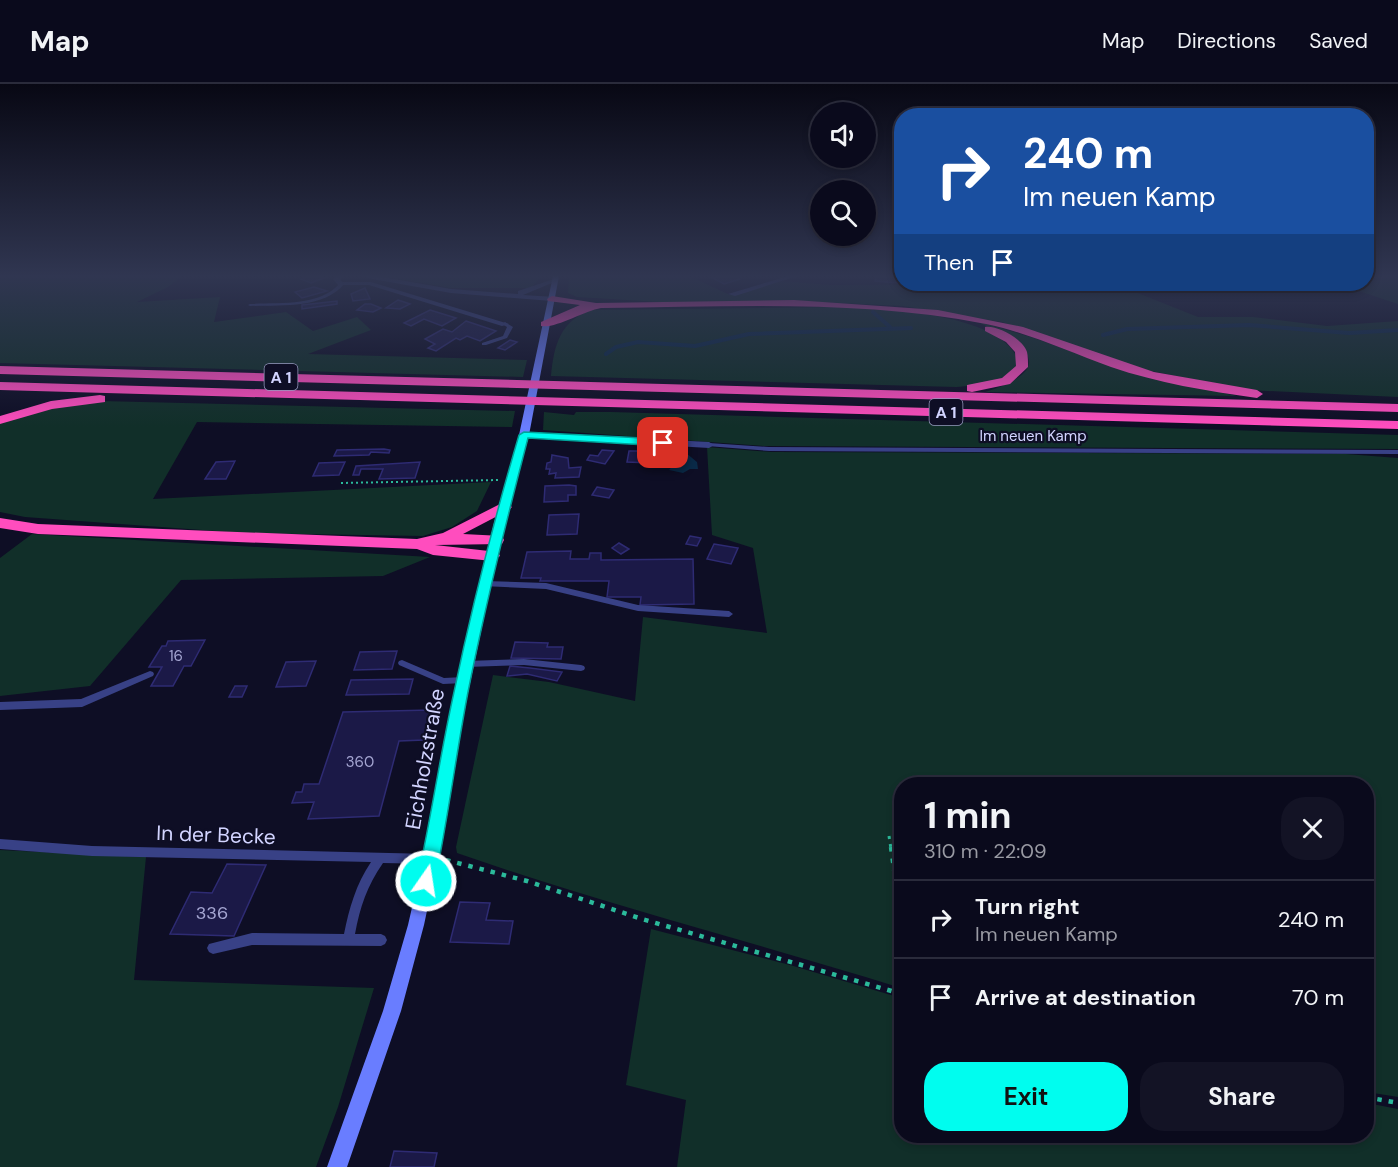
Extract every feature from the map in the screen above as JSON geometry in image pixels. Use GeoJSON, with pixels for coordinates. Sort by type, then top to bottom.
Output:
{"type":"FeatureCollection","features":[{"type":"Feature","properties":{"kind":"highway"},"geometry":{"type":"LineString","coordinates":[[866,394],[992,386],[1016,375],[1024,360],[1022,351],[1010,340],[982,327]]}},
{"type":"Feature","properties":{"kind":"highway"},"geometry":{"type":"LineString","coordinates":[[1008,327],[1116,364],[1173,380],[1257,394],[1376,407]]}},
{"type":"Feature","properties":{"kind":"highway","name":"A 1"},"geometry":{"type":"LineString","coordinates":[[0,369],[1398,408]]}},
{"type":"Feature","properties":{"kind":"highway","name":"A 1"},"geometry":{"type":"LineString","coordinates":[[0,386],[1398,425]]}},
{"type":"Feature","properties":{"kind":"highway"},"geometry":{"type":"LineString","coordinates":[[0,420],[25,411],[81,400],[196,392]]}},
{"type":"Feature","properties":{"kind":"highway"},"geometry":{"type":"LineString","coordinates":[[0,523],[38,529],[417,544],[441,538],[504,507]]}},
{"type":"Feature","properties":{"kind":"highway"},"geometry":{"type":"LineString","coordinates":[[441,538],[494,548]]}},
{"type":"Feature","properties":{"kind":"highway"},"geometry":{"type":"LineString","coordinates":[[417,544],[433,550],[494,548]]}},
{"type":"Feature","properties":{"kind":"main road","name":"Eichholzstraße"},"geometry":{"type":"LineString","coordinates":[[337,1167],[392,1011],[416,925],[431,859],[467,664],[504,507],[524,435],[545,327]]}},
{"type":"Feature","properties":{"kind":"street","name":"Im neuen Kamp"},"geometry":{"type":"LineString","coordinates":[[524,435],[709,445]]}},
{"type":"Feature","properties":{"kind":"lane"},"geometry":{"type":"LineString","coordinates":[[484,344],[505,337],[509,327]]}},
{"type":"Feature","properties":{"kind":"lane","name":"Im neuen Kamp"},"geometry":{"type":"LineString","coordinates":[[709,445],[781,449],[1398,452]]}},
{"type":"Feature","properties":{"kind":"lane"},"geometry":{"type":"LineString","coordinates":[[485,584],[546,586],[638,608],[729,614]]}},
{"type":"Feature","properties":{"kind":"lane"},"geometry":{"type":"LineString","coordinates":[[467,664],[524,662],[581,668]]}},
{"type":"Feature","properties":{"kind":"lane"},"geometry":{"type":"LineString","coordinates":[[402,663],[443,681],[464,680]]}},
{"type":"Feature","properties":{"kind":"lane"},"geometry":{"type":"LineString","coordinates":[[0,706],[82,703],[150,674]]}},
{"type":"Feature","properties":{"kind":"lane","name":"In der Becke"},"geometry":{"type":"LineString","coordinates":[[0,844],[92,851],[379,860],[431,859]]}},
{"type":"Feature","properties":{"kind":"lane"},"geometry":{"type":"LineString","coordinates":[[348,939],[358,897],[370,871],[379,860]]}},
{"type":"Feature","properties":{"kind":"lane"},"geometry":{"type":"LineString","coordinates":[[213,948],[252,939],[381,940]]}},
{"type":"Feature","properties":{"kind":"path"},"geometry":{"type":"LineString","coordinates":[[341,483],[512,480]]}},
{"type":"Feature","properties":{"kind":"path"},"geometry":{"type":"LineString","coordinates":[[889,836],[894,870]]}},
{"type":"Feature","properties":{"kind":"path"},"geometry":{"type":"LineString","coordinates":[[431,859],[451,860],[527,881],[642,920],[894,992]]}},
{"type":"Feature","properties":{"kind":"path"},"geometry":{"type":"LineString","coordinates":[[1374,1098],[1398,1103]]}},
{"type":"Feature","properties":{"kind":"green space"},"geometry":{"type":"Polygon","coordinates":[[[0,327],[307,327],[313,331],[327,327],[367,327],[371,330],[308,354],[527,360],[523,377],[0,363],[0,327]]]}},
{"type":"Feature","properties":{"kind":"green space"},"geometry":{"type":"Polygon","coordinates":[[[974,327],[990,333],[1008,345],[1019,362],[1014,370],[1000,380],[956,387],[551,376],[554,354],[565,328],[974,327]]]}},
{"type":"Feature","properties":{"kind":"green space"},"geometry":{"type":"Polygon","coordinates":[[[987,327],[995,327],[1034,338],[1131,373],[1237,396],[985,392],[1023,374],[1029,365],[1028,356],[1021,347],[987,327]]]}},
{"type":"Feature","properties":{"kind":"green space"},"geometry":{"type":"Polygon","coordinates":[[[1015,327],[1398,327],[1398,397],[1247,390],[1136,368],[1015,327]]]}},
{"type":"Feature","properties":{"kind":"green space"},"geometry":{"type":"Polygon","coordinates":[[[101,401],[515,411],[512,427],[197,422],[153,499],[491,482],[477,511],[452,527],[423,536],[243,533],[25,517],[0,512],[0,422],[60,405],[101,401]]]}},
{"type":"Feature","properties":{"kind":"green space"},"geometry":{"type":"Polygon","coordinates":[[[544,412],[574,415],[576,412],[611,412],[1398,435],[1398,449],[764,446],[543,430],[544,412]]]}},
{"type":"Feature","properties":{"kind":"green space"},"geometry":{"type":"Polygon","coordinates":[[[707,447],[772,452],[1346,454],[1398,458],[1398,1097],[1374,1093],[1374,777],[894,777],[894,986],[567,889],[457,853],[456,847],[493,675],[549,682],[635,701],[643,617],[767,633],[753,548],[712,535],[707,447]]]}},
{"type":"Feature","properties":{"kind":"green space"},"geometry":{"type":"Polygon","coordinates":[[[32,534],[430,557],[383,576],[181,580],[90,686],[0,696],[0,558],[32,534]]]}},
{"type":"Feature","properties":{"kind":"green space"},"geometry":{"type":"Polygon","coordinates":[[[0,850],[146,857],[134,980],[374,988],[338,1107],[316,1167],[0,1167],[0,850]]]}},
{"type":"Feature","properties":{"kind":"green space"},"geometry":{"type":"Polygon","coordinates":[[[651,929],[790,965],[894,996],[894,1143],[1374,1143],[1374,1104],[1398,1109],[1398,1167],[677,1167],[686,1100],[626,1085],[651,929]]]}},
{"type":"Feature","properties":{"kind":"water"},"geometry":{"type":"Polygon","coordinates":[[[675,453],[686,453],[697,462],[698,469],[690,469],[683,473],[669,470],[674,464],[675,453]]]}},
{"type":"Feature","properties":{"kind":"building"},"geometry":{"type":"Polygon","coordinates":[[[459,327],[483,327],[496,331],[480,341],[467,336],[460,340],[456,338],[436,351],[428,348],[435,344],[425,339],[443,329],[452,332],[459,327]]]}},
{"type":"Feature","properties":{"kind":"building"},"geometry":{"type":"Polygon","coordinates":[[[510,340],[517,342],[505,350],[498,348],[510,340]]]}},
{"type":"Feature","properties":{"kind":"building"},"geometry":{"type":"Polygon","coordinates":[[[337,450],[390,450],[389,453],[371,452],[369,455],[334,456],[337,450]]]}},
{"type":"Feature","properties":{"kind":"building"},"geometry":{"type":"Polygon","coordinates":[[[602,450],[614,451],[605,464],[587,460],[590,455],[598,456],[602,450]]]}},
{"type":"Feature","properties":{"kind":"building"},"geometry":{"type":"Polygon","coordinates":[[[629,451],[652,451],[651,463],[627,462],[629,451]]]}},
{"type":"Feature","properties":{"kind":"building"},"geometry":{"type":"Polygon","coordinates":[[[552,455],[568,458],[569,468],[581,467],[579,477],[555,478],[556,473],[549,474],[550,469],[546,469],[547,463],[551,462],[552,455]]]}},
{"type":"Feature","properties":{"kind":"building"},"geometry":{"type":"Polygon","coordinates":[[[235,461],[226,479],[205,479],[216,462],[235,461]]]}},
{"type":"Feature","properties":{"kind":"building"},"geometry":{"type":"Polygon","coordinates":[[[345,462],[339,475],[313,476],[319,463],[345,462]]]}},
{"type":"Feature","properties":{"kind":"building"},"geometry":{"type":"Polygon","coordinates":[[[420,462],[415,478],[379,479],[383,469],[361,469],[359,475],[353,475],[356,466],[420,462]]]}},
{"type":"Feature","properties":{"kind":"building"},"geometry":{"type":"Polygon","coordinates":[[[545,486],[576,486],[576,495],[568,495],[568,501],[544,502],[545,486]]]}},
{"type":"Feature","properties":{"kind":"building"},"geometry":{"type":"Polygon","coordinates":[[[597,487],[614,490],[609,498],[592,495],[597,487]]]}},
{"type":"Feature","properties":{"kind":"building"},"geometry":{"type":"Polygon","coordinates":[[[579,514],[577,534],[547,535],[549,515],[579,514]]]}},
{"type":"Feature","properties":{"kind":"building"},"geometry":{"type":"Polygon","coordinates":[[[690,536],[701,538],[697,546],[686,544],[690,536]]]}},
{"type":"Feature","properties":{"kind":"building"},"geometry":{"type":"Polygon","coordinates":[[[619,543],[629,549],[621,554],[612,548],[619,543]]]}},
{"type":"Feature","properties":{"kind":"building"},"geometry":{"type":"Polygon","coordinates":[[[714,544],[738,548],[731,564],[707,559],[714,544]]]}},
{"type":"Feature","properties":{"kind":"building"},"geometry":{"type":"Polygon","coordinates":[[[571,551],[570,559],[589,559],[590,553],[601,553],[601,560],[693,559],[694,604],[640,605],[641,597],[607,597],[609,581],[540,581],[541,578],[521,578],[527,552],[571,551]]]}},
{"type":"Feature","properties":{"kind":"building"},"geometry":{"type":"Polygon","coordinates":[[[205,640],[191,666],[184,666],[173,686],[151,686],[162,667],[149,667],[162,646],[166,646],[168,641],[205,640]]]}},
{"type":"Feature","properties":{"kind":"building"},"geometry":{"type":"Polygon","coordinates":[[[515,642],[548,643],[547,647],[563,647],[561,659],[511,658],[515,642]]]}},
{"type":"Feature","properties":{"kind":"building"},"geometry":{"type":"Polygon","coordinates":[[[397,651],[392,669],[354,670],[360,652],[397,651]]]}},
{"type":"Feature","properties":{"kind":"building"},"geometry":{"type":"Polygon","coordinates":[[[316,661],[306,686],[276,687],[286,662],[316,661]]]}},
{"type":"Feature","properties":{"kind":"building"},"geometry":{"type":"Polygon","coordinates":[[[510,666],[562,672],[557,681],[527,674],[507,676],[510,666]]]}},
{"type":"Feature","properties":{"kind":"building"},"geometry":{"type":"Polygon","coordinates":[[[413,679],[409,694],[346,695],[351,680],[413,679]]]}},
{"type":"Feature","properties":{"kind":"building"},"geometry":{"type":"Polygon","coordinates":[[[235,686],[247,686],[242,697],[229,697],[235,686]]]}},
{"type":"Feature","properties":{"kind":"building"},"geometry":{"type":"Polygon","coordinates":[[[431,710],[424,740],[399,741],[379,816],[308,819],[314,802],[292,803],[296,792],[302,792],[304,784],[319,784],[343,712],[431,710]]]}},
{"type":"Feature","properties":{"kind":"building"},"geometry":{"type":"Polygon","coordinates":[[[227,864],[266,865],[234,936],[170,934],[191,892],[212,893],[227,864]]]}},
{"type":"Feature","properties":{"kind":"building"},"geometry":{"type":"Polygon","coordinates":[[[460,902],[490,903],[486,920],[513,921],[509,944],[450,942],[460,902]]]}},
{"type":"Feature","properties":{"kind":"building"},"geometry":{"type":"Polygon","coordinates":[[[394,1151],[437,1153],[434,1167],[390,1167],[394,1151]]]}},
{"type":"Feature","properties":{"kind":"waterway"},"geometry":{"type":"LineString","coordinates":[[1103,335],[1127,329],[1202,327]]}},
{"type":"Feature","properties":{"kind":"waterway"},"geometry":{"type":"LineString","coordinates":[[1268,327],[1349,333],[1398,330]]}},
{"type":"Feature","properties":{"kind":"waterway"},"geometry":{"type":"LineString","coordinates":[[606,354],[616,347],[638,342],[695,346],[749,334],[911,328]]}},
{"type":"Feature","properties":{"kind":"route"},"geometry":{"type":"LineString","coordinates":[[426,881],[440,816],[461,693],[499,523],[524,435],[663,443]]}}]}
